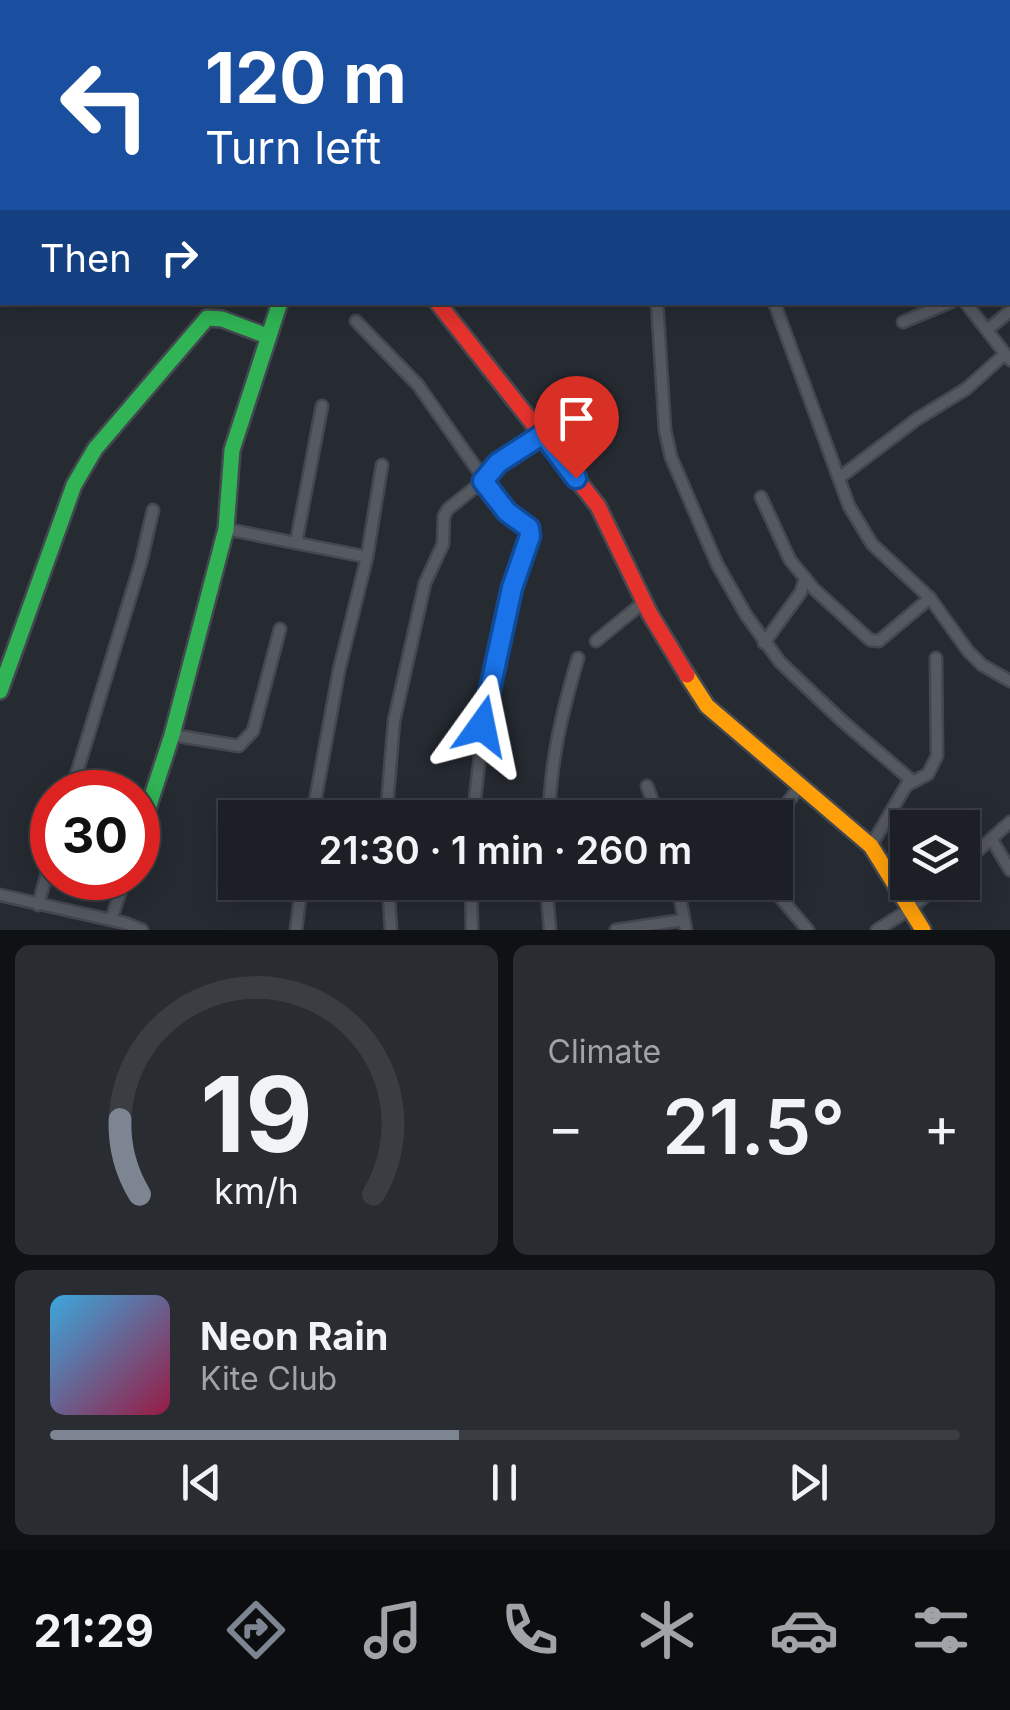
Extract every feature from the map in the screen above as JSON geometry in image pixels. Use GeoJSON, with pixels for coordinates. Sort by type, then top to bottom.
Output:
{"type":"FeatureCollection","features":[{"type":"Feature","properties":{"kind":"street"},"geometry":{"type":"LineString","coordinates":[[160,772],[226,529],[232,450],[279,305]]}},
{"type":"Feature","properties":{"kind":"street"},"geometry":{"type":"LineString","coordinates":[[440,305],[601,512],[644,602],[707,706],[872,846],[924,930]]}},
{"type":"Feature","properties":{"kind":"street"},"geometry":{"type":"LineString","coordinates":[[658,305],[662,395],[671,457],[717,564],[764,642],[841,720],[908,774],[909,784]]}},
{"type":"Feature","properties":{"kind":"street"},"geometry":{"type":"LineString","coordinates":[[775,305],[849,506],[872,544],[930,598],[982,665],[1010,681]]}},
{"type":"Feature","properties":{"kind":"street"},"geometry":{"type":"LineString","coordinates":[[902,322],[943,305]]}},
{"type":"Feature","properties":{"kind":"street"},"geometry":{"type":"LineString","coordinates":[[840,478],[1008,357],[967,305]]}},
{"type":"Feature","properties":{"kind":"street"},"geometry":{"type":"LineString","coordinates":[[987,330],[1010,312]]}},
{"type":"Feature","properties":{"kind":"street"},"geometry":{"type":"LineString","coordinates":[[0,690],[40,587],[65,505],[95,448],[207,318],[222,319],[267,336]]}},
{"type":"Feature","properties":{"kind":"street"},"geometry":{"type":"LineString","coordinates":[[356,322],[418,385],[507,512],[529,528],[482,726],[475,800]]}},
{"type":"Feature","properties":{"kind":"street"},"geometry":{"type":"LineString","coordinates":[[387,800],[394,721],[425,583],[442,544],[444,516],[498,463],[585,402]]}},
{"type":"Feature","properties":{"kind":"street"},"geometry":{"type":"LineString","coordinates":[[296,543],[322,406]]}},
{"type":"Feature","properties":{"kind":"street"},"geometry":{"type":"LineString","coordinates":[[315,800],[339,670],[367,557],[382,465]]}},
{"type":"Feature","properties":{"kind":"street"},"geometry":{"type":"LineString","coordinates":[[761,497],[790,560],[826,600],[874,641],[930,598]]}},
{"type":"Feature","properties":{"kind":"street"},"geometry":{"type":"LineString","coordinates":[[78,770],[153,510]]}},
{"type":"Feature","properties":{"kind":"street"},"geometry":{"type":"LineString","coordinates":[[226,529],[367,557]]}},
{"type":"Feature","properties":{"kind":"street"},"geometry":{"type":"LineString","coordinates":[[764,642],[801,592],[805,578]]}},
{"type":"Feature","properties":{"kind":"street"},"geometry":{"type":"LineString","coordinates":[[596,641],[644,602]]}},
{"type":"Feature","properties":{"kind":"street"},"geometry":{"type":"LineString","coordinates":[[172,736],[239,746],[246,741],[253,731],[280,628]]}},
{"type":"Feature","properties":{"kind":"street"},"geometry":{"type":"LineString","coordinates":[[550,800],[558,723],[578,658]]}},
{"type":"Feature","properties":{"kind":"street"},"geometry":{"type":"LineString","coordinates":[[872,846],[909,784],[928,774],[937,756],[936,658]]}},
{"type":"Feature","properties":{"kind":"street"},"geometry":{"type":"LineString","coordinates":[[647,786],[652,800]]}},
{"type":"Feature","properties":{"kind":"street"},"geometry":{"type":"LineString","coordinates":[[789,800],[800,786]]}},
{"type":"Feature","properties":{"kind":"street"},"geometry":{"type":"LineString","coordinates":[[980,850],[1010,822]]}},
{"type":"Feature","properties":{"kind":"street"},"geometry":{"type":"LineString","coordinates":[[992,840],[1010,870]]}},
{"type":"Feature","properties":{"kind":"street"},"geometry":{"type":"LineString","coordinates":[[0,895],[142,930]]}},
{"type":"Feature","properties":{"kind":"street"},"geometry":{"type":"LineString","coordinates":[[38,905],[39,900]]}},
{"type":"Feature","properties":{"kind":"street"},"geometry":{"type":"LineString","coordinates":[[111,920],[118,900]]}},
{"type":"Feature","properties":{"kind":"street"},"geometry":{"type":"LineString","coordinates":[[296,930],[300,900]]}},
{"type":"Feature","properties":{"kind":"street"},"geometry":{"type":"LineString","coordinates":[[389,900],[391,930]]}},
{"type":"Feature","properties":{"kind":"street"},"geometry":{"type":"LineString","coordinates":[[471,900],[472,930]]}},
{"type":"Feature","properties":{"kind":"street"},"geometry":{"type":"LineString","coordinates":[[548,900],[550,930]]}},
{"type":"Feature","properties":{"kind":"street"},"geometry":{"type":"LineString","coordinates":[[616,930],[684,925],[680,900]]}},
{"type":"Feature","properties":{"kind":"street"},"geometry":{"type":"LineString","coordinates":[[782,900],[808,930]]}},
{"type":"Feature","properties":{"kind":"street"},"geometry":{"type":"LineString","coordinates":[[877,930],[920,900]]}},
{"type":"Feature","properties":{"kind":"traffic: fast"},"geometry":{"type":"LineString","coordinates":[[160,772],[226,529],[232,450],[279,305]]}},
{"type":"Feature","properties":{"kind":"traffic: fast"},"geometry":{"type":"LineString","coordinates":[[0,691],[74,485],[95,449],[207,318],[222,319],[267,336]]}},
{"type":"Feature","properties":{"kind":"traffic: slow"},"geometry":{"type":"LineString","coordinates":[[687,675],[707,706],[871,846],[923,930]]}},
{"type":"Feature","properties":{"kind":"traffic: jam"},"geometry":{"type":"LineString","coordinates":[[439,305],[598,506],[650,614],[687,675]]}},
{"type":"Feature","properties":{"kind":"route"},"geometry":{"type":"LineString","coordinates":[[482,726],[512,588],[530,536],[529,528],[507,512],[483,481],[498,463],[543,434],[576,478]]}}]}
